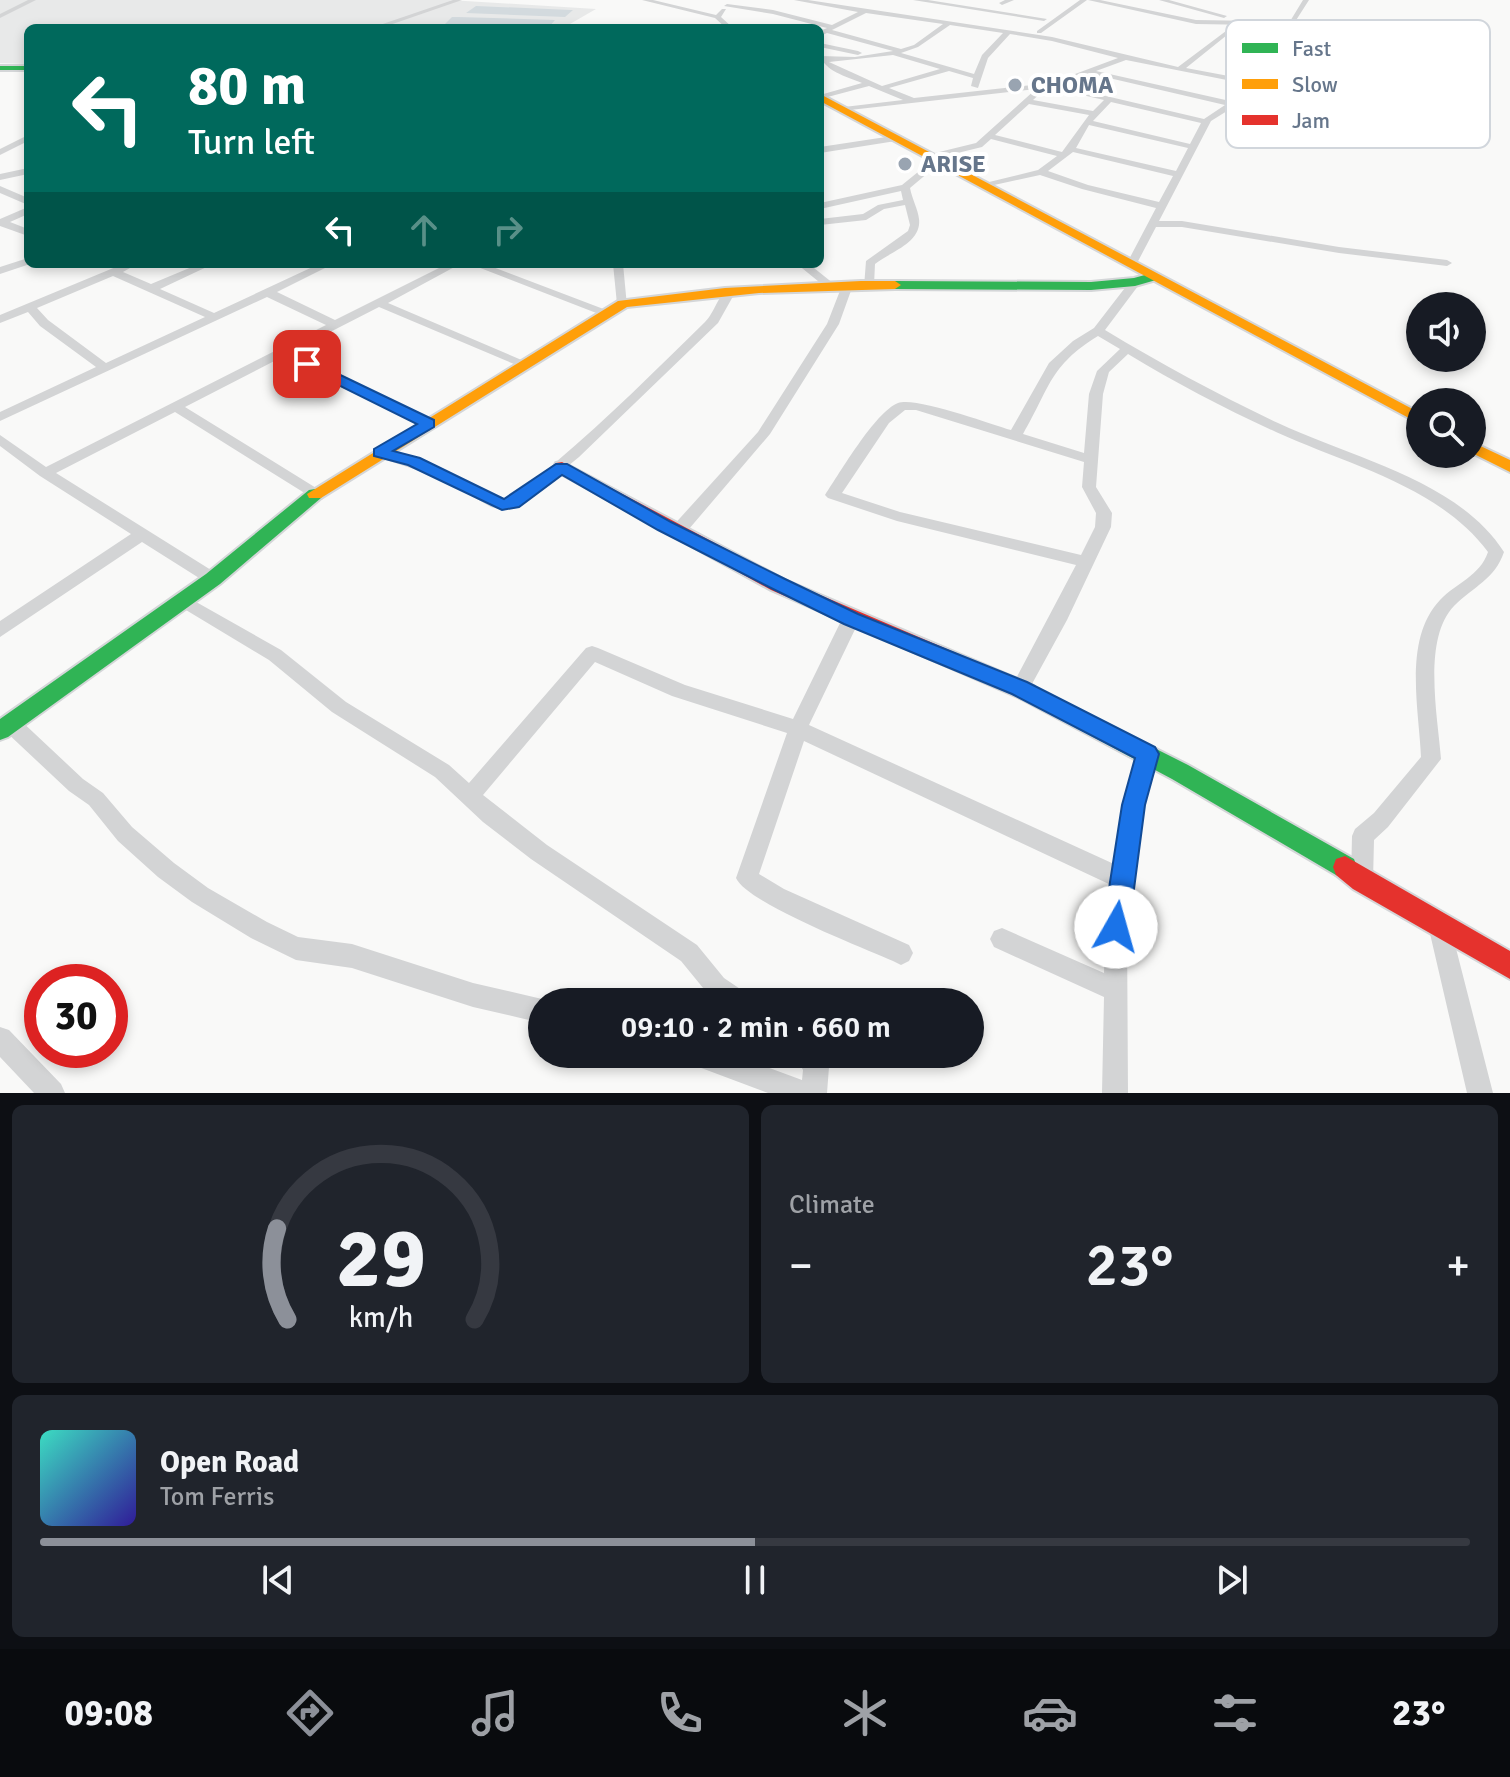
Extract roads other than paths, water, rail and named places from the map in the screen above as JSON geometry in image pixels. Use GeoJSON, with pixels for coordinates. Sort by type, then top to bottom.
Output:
{"type":"FeatureCollection","features":[{"type":"Feature","properties":{"kind":"street"},"geometry":{"type":"LineString","coordinates":[[0,16],[33,0]]}},
{"type":"Feature","properties":{"kind":"street"},"geometry":{"type":"LineString","coordinates":[[386,24],[459,0]]}},
{"type":"Feature","properties":{"kind":"street"},"geometry":{"type":"LineString","coordinates":[[645,0],[717,17],[725,24]]}},
{"type":"Feature","properties":{"kind":"street"},"geometry":{"type":"LineString","coordinates":[[668,5],[678,0]]}},
{"type":"Feature","properties":{"kind":"street"},"geometry":{"type":"LineString","coordinates":[[797,0],[1035,35],[1123,58],[1226,78]]}},
{"type":"Feature","properties":{"kind":"street"},"geometry":{"type":"LineString","coordinates":[[916,0],[1048,20]]}},
{"type":"Feature","properties":{"kind":"street"},"geometry":{"type":"LineString","coordinates":[[991,0],[1048,20]]}},
{"type":"Feature","properties":{"kind":"street"},"geometry":{"type":"LineString","coordinates":[[1002,3],[1011,0]]}},
{"type":"Feature","properties":{"kind":"street"},"geometry":{"type":"LineString","coordinates":[[1035,35],[1048,20],[1084,0]]}},
{"type":"Feature","properties":{"kind":"street"},"geometry":{"type":"LineString","coordinates":[[1091,0],[1226,29]]}},
{"type":"Feature","properties":{"kind":"street"},"geometry":{"type":"LineString","coordinates":[[1162,0],[1245,20]]}},
{"type":"Feature","properties":{"kind":"street"},"geometry":{"type":"LineString","coordinates":[[1294,20],[1306,0]]}},
{"type":"Feature","properties":{"kind":"street"},"geometry":{"type":"LineString","coordinates":[[717,17],[730,3],[773,12],[807,24]]}},
{"type":"Feature","properties":{"kind":"street"},"geometry":{"type":"LineString","coordinates":[[827,31],[865,11]]}},
{"type":"Feature","properties":{"kind":"street"},"geometry":{"type":"LineString","coordinates":[[1196,22],[1226,22]]}},
{"type":"Feature","properties":{"kind":"street"},"geometry":{"type":"LineString","coordinates":[[824,59],[870,57],[896,52],[916,46],[949,23]]}},
{"type":"Feature","properties":{"kind":"street"},"geometry":{"type":"LineString","coordinates":[[827,31],[977,77]]}},
{"type":"Feature","properties":{"kind":"street"},"geometry":{"type":"LineString","coordinates":[[973,94],[985,57],[1008,32]]}},
{"type":"Feature","properties":{"kind":"street"},"geometry":{"type":"LineString","coordinates":[[1179,70],[1226,33]]}},
{"type":"Feature","properties":{"kind":"street"},"geometry":{"type":"LineString","coordinates":[[824,46],[870,57]]}},
{"type":"Feature","properties":{"kind":"street"},"geometry":{"type":"LineString","coordinates":[[844,109],[1050,85],[1123,58]]}},
{"type":"Feature","properties":{"kind":"street"},"geometry":{"type":"LineString","coordinates":[[824,61],[830,67],[912,101]]}},
{"type":"Feature","properties":{"kind":"street"},"geometry":{"type":"LineString","coordinates":[[0,68],[24,68]]}},
{"type":"Feature","properties":{"kind":"street"},"geometry":{"type":"LineString","coordinates":[[882,88],[950,69]]}},
{"type":"Feature","properties":{"kind":"street"},"geometry":{"type":"LineString","coordinates":[[1090,71],[1226,103]]}},
{"type":"Feature","properties":{"kind":"street"},"geometry":{"type":"LineString","coordinates":[[824,96],[870,83]]}},
{"type":"Feature","properties":{"kind":"street"},"geometry":{"type":"LineString","coordinates":[[868,285],[870,263],[884,251],[911,237],[915,230],[914,215],[907,202],[905,187],[911,178],[936,158],[965,150],[991,136],[1026,101],[1050,85],[1207,122]]}},
{"type":"Feature","properties":{"kind":"street"},"geometry":{"type":"LineString","coordinates":[[824,99],[988,185],[1139,275],[1406,412]]}},
{"type":"Feature","properties":{"kind":"street"},"geometry":{"type":"LineString","coordinates":[[988,185],[1041,172],[1067,152],[1087,122],[1109,99]]}},
{"type":"Feature","properties":{"kind":"street"},"geometry":{"type":"LineString","coordinates":[[1026,101],[1095,114]]}},
{"type":"Feature","properties":{"kind":"street"},"geometry":{"type":"LineString","coordinates":[[1015,436],[1049,367],[1067,348],[1098,331],[1139,275],[1154,224],[1177,174],[1207,122],[1226,108]]}},
{"type":"Feature","properties":{"kind":"street"},"geometry":{"type":"LineString","coordinates":[[1087,122],[1194,147]]}},
{"type":"Feature","properties":{"kind":"street"},"geometry":{"type":"LineString","coordinates":[[991,136],[1177,174]]}},
{"type":"Feature","properties":{"kind":"street"},"geometry":{"type":"LineString","coordinates":[[824,147],[899,138]]}},
{"type":"Feature","properties":{"kind":"street"},"geometry":{"type":"LineString","coordinates":[[0,152],[24,140]]}},
{"type":"Feature","properties":{"kind":"street"},"geometry":{"type":"LineString","coordinates":[[0,177],[24,172]]}},
{"type":"Feature","properties":{"kind":"street"},"geometry":{"type":"LineString","coordinates":[[1041,172],[1085,187],[1162,206]]}},
{"type":"Feature","properties":{"kind":"street"},"geometry":{"type":"LineString","coordinates":[[824,205],[905,187]]}},
{"type":"Feature","properties":{"kind":"street"},"geometry":{"type":"LineString","coordinates":[[0,189],[24,200]]}},
{"type":"Feature","properties":{"kind":"street"},"geometry":{"type":"LineString","coordinates":[[824,222],[866,217],[881,207],[907,202]]}},
{"type":"Feature","properties":{"kind":"street"},"geometry":{"type":"LineString","coordinates":[[1,223],[24,212]]}},
{"type":"Feature","properties":{"kind":"street"},"geometry":{"type":"LineString","coordinates":[[1,223],[24,232]]}},
{"type":"Feature","properties":{"kind":"street"},"geometry":{"type":"LineString","coordinates":[[1154,224],[1182,224],[1339,250],[1447,263]]}},
{"type":"Feature","properties":{"kind":"street"},"geometry":{"type":"LineString","coordinates":[[0,271],[24,262]]}},
{"type":"Feature","properties":{"kind":"street"},"geometry":{"type":"LineString","coordinates":[[0,319],[123,268]]}},
{"type":"Feature","properties":{"kind":"street"},"geometry":{"type":"LineString","coordinates":[[152,288],[199,268]]}},
{"type":"Feature","properties":{"kind":"street"},"geometry":{"type":"LineString","coordinates":[[0,417],[319,268]]}},
{"type":"Feature","properties":{"kind":"street"},"geometry":{"type":"LineString","coordinates":[[45,473],[447,268]]}},
{"type":"Feature","properties":{"kind":"street"},"geometry":{"type":"LineString","coordinates":[[488,268],[615,308]]}},
{"type":"Feature","properties":{"kind":"street"},"geometry":{"type":"LineString","coordinates":[[615,308],[618,268]]}},
{"type":"Feature","properties":{"kind":"street"},"geometry":{"type":"LineString","coordinates":[[809,268],[837,284]]}},
{"type":"Feature","properties":{"kind":"street"},"geometry":{"type":"LineString","coordinates":[[114,272],[214,317]]}},
{"type":"Feature","properties":{"kind":"street"},"geometry":{"type":"LineString","coordinates":[[528,1008],[473,995],[352,956],[296,948],[259,930],[200,895],[166,870],[125,834],[96,799],[5,728],[213,579],[316,494],[615,308],[730,291],[837,284],[1091,286],[1139,275]]}},
{"type":"Feature","properties":{"kind":"street"},"geometry":{"type":"LineString","coordinates":[[677,532],[763,434],[833,324],[837,284]]}},
{"type":"Feature","properties":{"kind":"street"},"geometry":{"type":"LineString","coordinates":[[379,453],[414,462],[502,505],[513,503],[562,467],[714,320],[730,291]]}},
{"type":"Feature","properties":{"kind":"street"},"geometry":{"type":"LineString","coordinates":[[267,292],[335,325]]}},
{"type":"Feature","properties":{"kind":"street"},"geometry":{"type":"LineString","coordinates":[[378,303],[525,364]]}},
{"type":"Feature","properties":{"kind":"street"},"geometry":{"type":"LineString","coordinates":[[30,307],[44,323],[104,367]]}},
{"type":"Feature","properties":{"kind":"street"},"geometry":{"type":"LineString","coordinates":[[1098,331],[1126,350],[1293,436],[1439,500],[1478,527],[1496,552],[1490,569],[1458,591],[1440,611],[1427,661],[1431,759],[1381,820],[1363,836],[1362,881]]}},
{"type":"Feature","properties":{"kind":"street"},"geometry":{"type":"LineString","coordinates":[[1020,688],[1103,527],[1104,513],[1089,487],[1096,394],[1103,371],[1126,350]]}},
{"type":"Feature","properties":{"kind":"street"},"geometry":{"type":"LineString","coordinates":[[283,351],[428,423]]}},
{"type":"Feature","properties":{"kind":"street"},"geometry":{"type":"LineString","coordinates":[[174,406],[316,494]]}},
{"type":"Feature","properties":{"kind":"street"},"geometry":{"type":"LineString","coordinates":[[1087,562],[897,516],[833,495],[884,420],[902,406],[917,406],[1090,459]]}},
{"type":"Feature","properties":{"kind":"street"},"geometry":{"type":"LineString","coordinates":[[0,439],[45,473],[213,579]]}},
{"type":"Feature","properties":{"kind":"street"},"geometry":{"type":"LineString","coordinates":[[1486,454],[1510,467]]}},
{"type":"Feature","properties":{"kind":"street"},"geometry":{"type":"LineString","coordinates":[[562,467],[677,532],[851,619],[1020,688],[1147,754],[1336,860],[1362,881],[1510,966]]}},
{"type":"Feature","properties":{"kind":"street"},"geometry":{"type":"LineString","coordinates":[[0,630],[142,534]]}},
{"type":"Feature","properties":{"kind":"street"},"geometry":{"type":"LineString","coordinates":[[182,600],[275,655],[378,734],[422,756],[471,794],[490,815],[539,852],[689,953],[719,988]]}},
{"type":"Feature","properties":{"kind":"street"},"geometry":{"type":"LineString","coordinates":[[851,619],[798,729],[747,878],[776,897],[901,953]]}},
{"type":"Feature","properties":{"kind":"street"},"geometry":{"type":"LineString","coordinates":[[471,794],[513,749],[592,653],[679,691],[798,729],[1122,879]]}},
{"type":"Feature","properties":{"kind":"street"},"geometry":{"type":"LineString","coordinates":[[1115,1093],[1116,927],[1133,805],[1147,754]]}},
{"type":"Feature","properties":{"kind":"street"},"geometry":{"type":"LineString","coordinates":[[1438,924],[1480,1093]]}},
{"type":"Feature","properties":{"kind":"street"},"geometry":{"type":"LineString","coordinates":[[1002,939],[1115,990]]}},
{"type":"Feature","properties":{"kind":"street"},"geometry":{"type":"LineString","coordinates":[[0,1039],[52,1093]]}},
{"type":"Feature","properties":{"kind":"street"},"geometry":{"type":"LineString","coordinates":[[735,1068],[803,1093]]}},
{"type":"Feature","properties":{"kind":"street"},"geometry":{"type":"LineString","coordinates":[[814,1093],[816,1068]]}},
{"type":"Feature","properties":{"kind":"place","name":"CHOMA"},"geometry":{"type":"Point","coordinates":[1015,85]}},
{"type":"Feature","properties":{"kind":"place","name":"ARISE"},"geometry":{"type":"Point","coordinates":[905,164]}}]}
